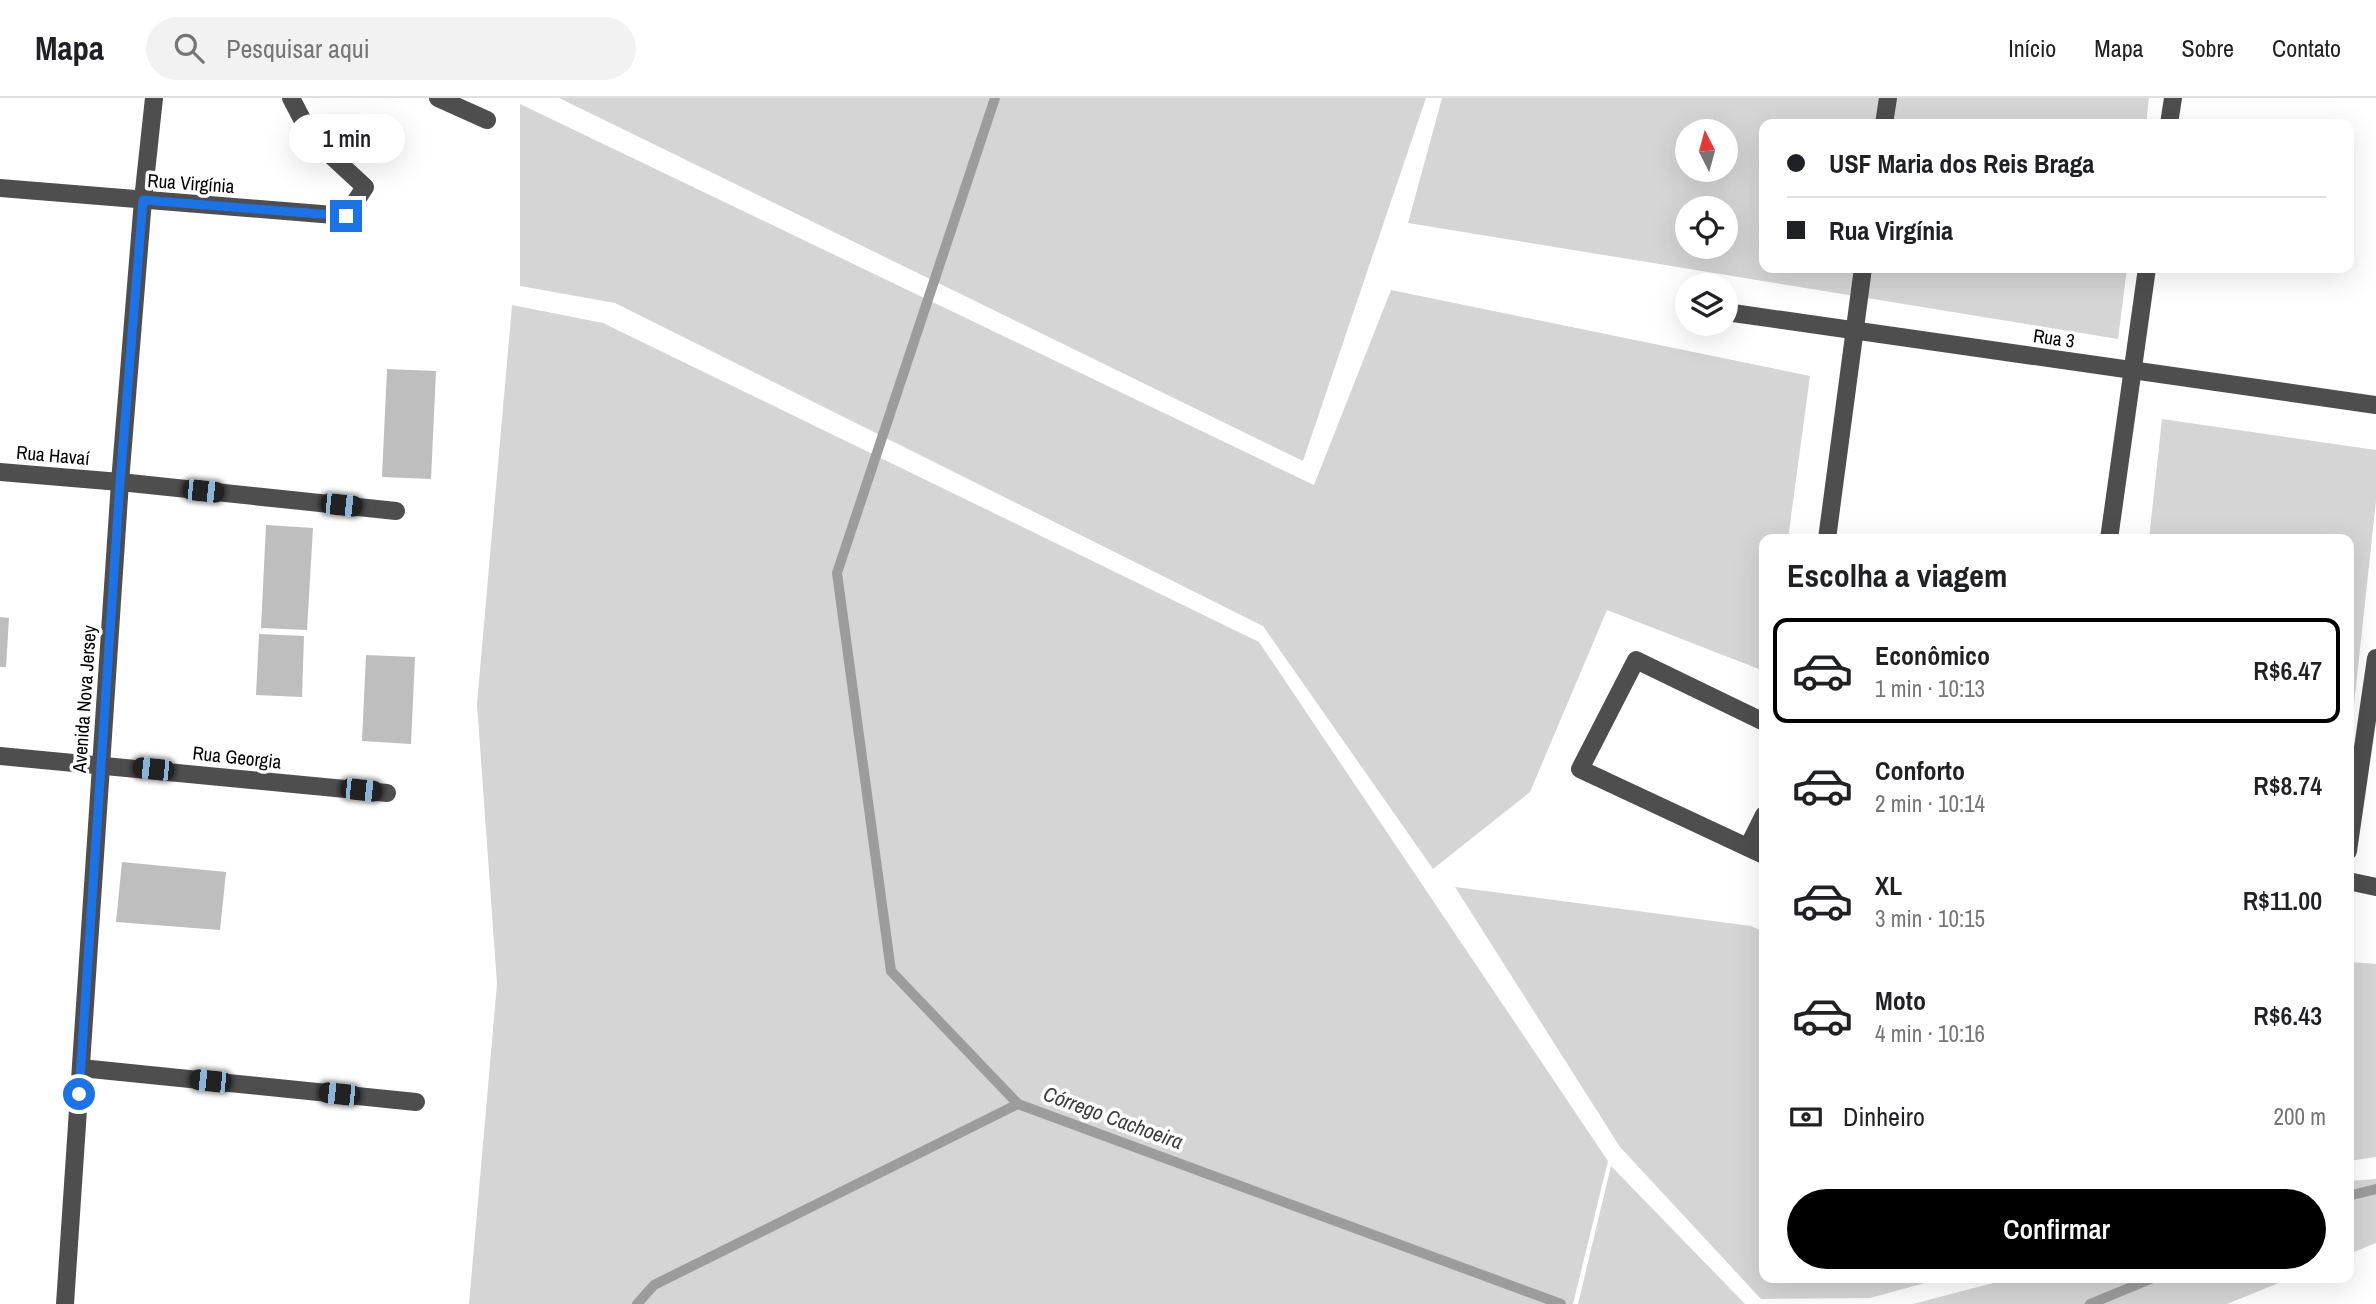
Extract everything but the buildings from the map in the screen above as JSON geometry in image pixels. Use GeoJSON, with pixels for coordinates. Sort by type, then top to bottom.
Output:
{"type":"FeatureCollection","features":[{"type":"Feature","properties":{"kind":"street","name":"Avenida Nova Jersey"},"geometry":{"type":"LineString","coordinates":[[65,1304],[120,482],[154,98]]}},
{"type":"Feature","properties":{"kind":"street","name":"Rua Virgínia"},"geometry":{"type":"LineString","coordinates":[[0,188],[346,216],[365,187],[312,138],[291,98]]}},
{"type":"Feature","properties":{"kind":"street"},"geometry":{"type":"LineString","coordinates":[[438,98],[487,120]]}},
{"type":"Feature","properties":{"kind":"street"},"geometry":{"type":"LineString","coordinates":[[1885,119],[1888,98]]}},
{"type":"Feature","properties":{"kind":"street"},"geometry":{"type":"LineString","coordinates":[[2170,119],[2173,98]]}},
{"type":"Feature","properties":{"kind":"street"},"geometry":{"type":"LineString","coordinates":[[1828,534],[1862,273]]}},
{"type":"Feature","properties":{"kind":"street"},"geometry":{"type":"LineString","coordinates":[[2110,534],[2146,273]]}},
{"type":"Feature","properties":{"kind":"street","name":"Rua 3"},"geometry":{"type":"LineString","coordinates":[[1738,314],[2376,405]]}},
{"type":"Feature","properties":{"kind":"street","name":"Rua Havaí"},"geometry":{"type":"LineString","coordinates":[[0,472],[396,511]]}},
{"type":"Feature","properties":{"kind":"street"},"geometry":{"type":"LineString","coordinates":[[2354,810],[2376,658]]}},
{"type":"Feature","properties":{"kind":"street"},"geometry":{"type":"LineString","coordinates":[[1756,851],[1580,769],[1636,660],[1759,720]]}},
{"type":"Feature","properties":{"kind":"street","name":"Rua Georgia"},"geometry":{"type":"LineString","coordinates":[[0,756],[387,793]]}},
{"type":"Feature","properties":{"kind":"street"},"geometry":{"type":"LineString","coordinates":[[2354,882],[2376,887]]}},
{"type":"Feature","properties":{"kind":"street"},"geometry":{"type":"LineString","coordinates":[[81,1068],[416,1101]]}},
{"type":"Feature","properties":{"kind":"shaded area"},"geometry":{"type":"Polygon","coordinates":[[[559,98],[1426,98],[1303,461],[559,98]]]}},
{"type":"Feature","properties":{"kind":"shaded area"},"geometry":{"type":"Polygon","coordinates":[[[1442,98],[2149,98],[2147,119],[1759,119],[1759,273],[2126,273],[2118,339],[1738,277],[1738,273],[1714,273],[1408,223],[1442,98]]]}},
{"type":"Feature","properties":{"kind":"shaded area"},"geometry":{"type":"Polygon","coordinates":[[[520,104],[1314,485],[1391,290],[1810,376],[1789,534],[1759,534],[1759,669],[1607,610],[1530,792],[1433,869],[1263,626],[615,303],[520,286],[520,104]]]}},
{"type":"Feature","properties":{"kind":"shaded area"},"geometry":{"type":"Polygon","coordinates":[[[512,305],[603,323],[1259,642],[1608,1161],[1573,1304],[469,1304],[497,984],[477,704],[512,305]]]}},
{"type":"Feature","properties":{"kind":"shaded area"},"geometry":{"type":"Polygon","coordinates":[[[2162,419],[2376,450],[2376,501],[2354,705],[2354,534],[2150,534],[2162,419]]]}},
{"type":"Feature","properties":{"kind":"shaded area"},"geometry":{"type":"Polygon","coordinates":[[[1455,887],[1751,926],[1759,930],[1759,1283],[1925,1283],[1870,1298],[1761,1299],[1620,1147],[1455,887]]]}},
{"type":"Feature","properties":{"kind":"shaded area"},"geometry":{"type":"Polygon","coordinates":[[[2354,962],[2376,964],[2376,1157],[2354,1160],[2354,962]]]}},
{"type":"Feature","properties":{"kind":"shaded area"},"geometry":{"type":"Polygon","coordinates":[[[1611,1166],[1745,1304],[1578,1304],[1611,1166]]]}},
{"type":"Feature","properties":{"kind":"shaded area"},"geometry":{"type":"Polygon","coordinates":[[[2376,1179],[2376,1243],[2354,1252],[2354,1181],[2376,1179]]]}},
{"type":"Feature","properties":{"kind":"shaded area"},"geometry":{"type":"Polygon","coordinates":[[[1993,1283],[2279,1283],[2227,1304],[1913,1304],[1993,1283]]]}},
{"type":"Feature","properties":{"kind":"waterway"},"geometry":{"type":"LineString","coordinates":[[995,98],[837,573],[891,971],[1018,1104],[1561,1304]]}},
{"type":"Feature","properties":{"kind":"waterway","name":"Córrego Cachoeira"},"geometry":{"type":"LineString","coordinates":[[637,1304],[654,1285],[1018,1104]]}},
{"type":"Feature","properties":{"kind":"waterway","name":"Córrego Cachoeira"},"geometry":{"type":"LineString","coordinates":[[2354,1194],[2376,1189]]}},
{"type":"Feature","properties":{"kind":"waterway","name":"Córrego Cachoeira"},"geometry":{"type":"LineString","coordinates":[[2090,1304],[2141,1283]]}},
{"type":"Feature","properties":{"kind":"route"},"geometry":{"type":"LineString","coordinates":[[79,1094],[120,482],[143,200],[346,216]]}}]}
